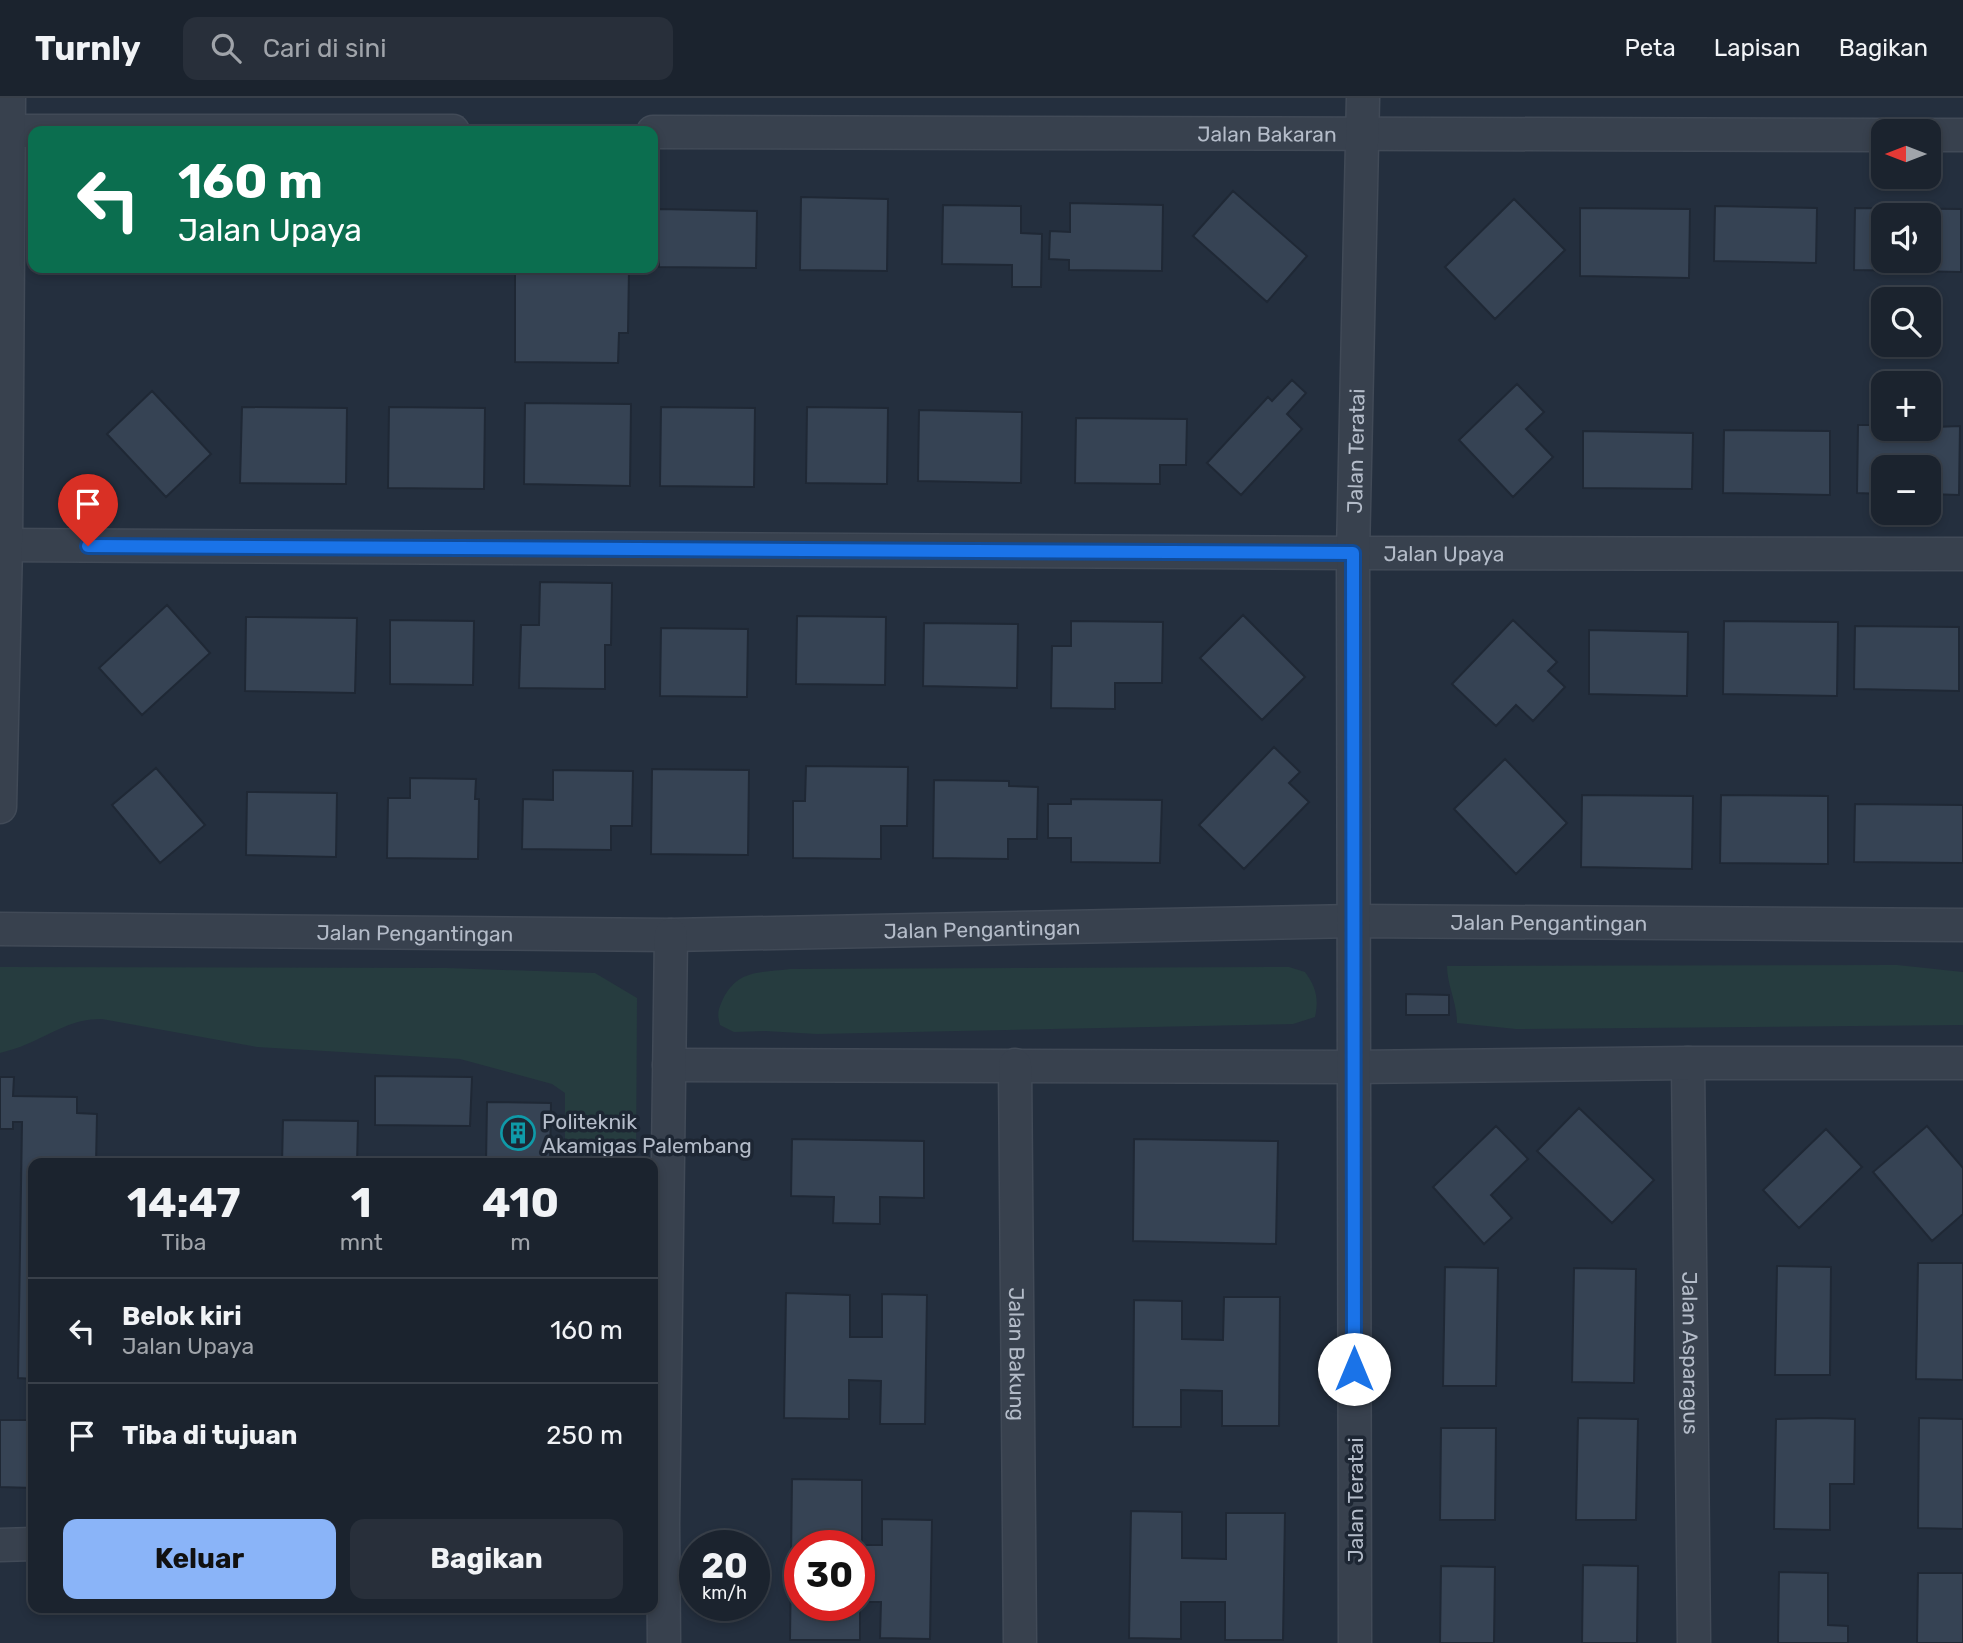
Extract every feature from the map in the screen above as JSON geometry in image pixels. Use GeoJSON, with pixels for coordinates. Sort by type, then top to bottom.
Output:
{"type":"FeatureCollection","features":[{"type":"Feature","properties":{"kind":"street"},"geometry":{"type":"LineString","coordinates":[[0,807],[5,131],[9,98]]}},
{"type":"Feature","properties":{"kind":"street","name":"Jalan Teratai"},"geometry":{"type":"LineString","coordinates":[[1355,1643],[1353,553],[1363,98]]}},
{"type":"Feature","properties":{"kind":"street"},"geometry":{"type":"LineString","coordinates":[[5,131],[28,131]]}},
{"type":"Feature","properties":{"kind":"street","name":"Jalan Bakaran"},"geometry":{"type":"LineString","coordinates":[[658,132],[1871,135]]}},
{"type":"Feature","properties":{"kind":"street"},"geometry":{"type":"LineString","coordinates":[[1941,135],[1963,135]]}},
{"type":"Feature","properties":{"kind":"street","name":"Jalan Upaya"},"geometry":{"type":"LineString","coordinates":[[3,545],[1963,554]]}},
{"type":"Feature","properties":{"kind":"street","name":"Jalan Pengantingan"},"geometry":{"type":"LineString","coordinates":[[0,929],[670,935],[1354,920],[1963,925]]}},
{"type":"Feature","properties":{"kind":"street"},"geometry":{"type":"LineString","coordinates":[[664,1643],[658,1524],[670,935]]}},
{"type":"Feature","properties":{"kind":"street","name":"Jalan Asparagus"},"geometry":{"type":"LineString","coordinates":[[1688,1063],[1694,1643]]}},
{"type":"Feature","properties":{"kind":"street"},"geometry":{"type":"LineString","coordinates":[[669,1065],[1353,1067],[1963,1063]]}},
{"type":"Feature","properties":{"kind":"street","name":"Jalan Bakung"},"geometry":{"type":"LineString","coordinates":[[1015,1065],[1020,1643]]}},
{"type":"Feature","properties":{"kind":"street"},"geometry":{"type":"LineString","coordinates":[[0,1545],[28,1544]]}},
{"type":"Feature","properties":{"kind":"green space"},"geometry":{"type":"Polygon","coordinates":[[[1897,965],[1963,972],[1963,1025],[1516,1029],[1457,1023],[1447,966],[1897,965]]]}},
{"type":"Feature","properties":{"kind":"green space"},"geometry":{"type":"Polygon","coordinates":[[[0,967],[447,968],[595,973],[637,998],[636,1158],[565,1158],[565,1093],[552,1084],[460,1059],[257,1047],[102,1019],[72,1024],[0,1053],[0,967]]]}},
{"type":"Feature","properties":{"kind":"green space"},"geometry":{"type":"Polygon","coordinates":[[[1289,967],[1305,972],[1314,988],[1317,1004],[1315,1017],[1293,1024],[817,1034],[734,1032],[720,1025],[719,1018],[723,999],[729,989],[743,977],[790,969],[1289,967]]]}},
{"type":"Feature","properties":{"kind":"building"},"geometry":{"type":"Polygon","coordinates":[[[1233,191],[1307,256],[1267,302],[1193,236],[1233,191]]]}},
{"type":"Feature","properties":{"kind":"building"},"geometry":{"type":"Polygon","coordinates":[[[801,197],[888,199],[887,271],[800,270],[801,197]]]}},
{"type":"Feature","properties":{"kind":"building"},"geometry":{"type":"Polygon","coordinates":[[[1514,199],[1565,250],[1495,319],[1445,267],[1514,199]]]}},
{"type":"Feature","properties":{"kind":"building"},"geometry":{"type":"Polygon","coordinates":[[[1070,203],[1163,205],[1162,271],[1069,270],[1069,260],[1049,259],[1050,231],[1070,232],[1070,203]]]}},
{"type":"Feature","properties":{"kind":"building"},"geometry":{"type":"Polygon","coordinates":[[[943,205],[1021,206],[1021,233],[1042,234],[1041,287],[1012,287],[1012,265],[942,264],[943,205]]]}},
{"type":"Feature","properties":{"kind":"building"},"geometry":{"type":"Polygon","coordinates":[[[1715,206],[1817,208],[1816,263],[1714,261],[1715,206]]]}},
{"type":"Feature","properties":{"kind":"building"},"geometry":{"type":"Polygon","coordinates":[[[1580,208],[1690,209],[1689,278],[1580,276],[1580,208]]]}},
{"type":"Feature","properties":{"kind":"building"},"geometry":{"type":"Polygon","coordinates":[[[1855,208],[1871,208],[1871,270],[1854,270],[1855,208]]]}},
{"type":"Feature","properties":{"kind":"building"},"geometry":{"type":"Polygon","coordinates":[[[659,209],[757,211],[756,268],[659,267],[659,209]]]}},
{"type":"Feature","properties":{"kind":"building"},"geometry":{"type":"Polygon","coordinates":[[[1941,209],[1961,209],[1961,272],[1941,272],[1941,209]]]}},
{"type":"Feature","properties":{"kind":"building"},"geometry":{"type":"Polygon","coordinates":[[[515,273],[629,273],[628,333],[619,333],[618,363],[515,362],[515,273]]]}},
{"type":"Feature","properties":{"kind":"building"},"geometry":{"type":"Polygon","coordinates":[[[1292,380],[1306,393],[1287,414],[1302,429],[1241,495],[1207,463],[1268,397],[1272,401],[1292,380]]]}},
{"type":"Feature","properties":{"kind":"building"},"geometry":{"type":"Polygon","coordinates":[[[1517,384],[1544,412],[1526,429],[1553,457],[1513,497],[1459,440],[1517,384]]]}},
{"type":"Feature","properties":{"kind":"building"},"geometry":{"type":"Polygon","coordinates":[[[152,391],[211,454],[166,497],[107,434],[152,391]]]}},
{"type":"Feature","properties":{"kind":"building"},"geometry":{"type":"Polygon","coordinates":[[[525,403],[631,404],[630,486],[524,484],[525,403]]]}},
{"type":"Feature","properties":{"kind":"building"},"geometry":{"type":"Polygon","coordinates":[[[242,407],[347,408],[346,484],[240,483],[242,407]]]}},
{"type":"Feature","properties":{"kind":"building"},"geometry":{"type":"Polygon","coordinates":[[[389,407],[485,408],[484,489],[388,488],[389,407]]]}},
{"type":"Feature","properties":{"kind":"building"},"geometry":{"type":"Polygon","coordinates":[[[661,407],[755,408],[754,487],[660,486],[661,407]]]}},
{"type":"Feature","properties":{"kind":"building"},"geometry":{"type":"Polygon","coordinates":[[[807,407],[888,408],[887,484],[806,483],[807,407]]]}},
{"type":"Feature","properties":{"kind":"building"},"geometry":{"type":"Polygon","coordinates":[[[919,410],[1022,412],[1021,483],[918,481],[919,410]]]}},
{"type":"Feature","properties":{"kind":"building"},"geometry":{"type":"Polygon","coordinates":[[[1076,418],[1187,419],[1186,465],[1160,465],[1160,484],[1075,483],[1076,418]]]}},
{"type":"Feature","properties":{"kind":"building"},"geometry":{"type":"Polygon","coordinates":[[[1858,425],[1871,425],[1871,441],[1941,441],[1941,427],[1960,426],[1959,495],[1941,494],[1941,455],[1871,455],[1871,494],[1857,493],[1858,425]]]}},
{"type":"Feature","properties":{"kind":"building"},"geometry":{"type":"Polygon","coordinates":[[[1724,430],[1830,431],[1830,495],[1723,493],[1724,430]]]}},
{"type":"Feature","properties":{"kind":"building"},"geometry":{"type":"Polygon","coordinates":[[[1583,431],[1693,433],[1692,489],[1583,488],[1583,431]]]}},
{"type":"Feature","properties":{"kind":"building"},"geometry":{"type":"Polygon","coordinates":[[[540,582],[612,583],[611,645],[605,645],[605,689],[519,688],[521,625],[539,625],[540,582]]]}},
{"type":"Feature","properties":{"kind":"building"},"geometry":{"type":"Polygon","coordinates":[[[167,605],[210,653],[142,715],[99,668],[167,605]]]}},
{"type":"Feature","properties":{"kind":"building"},"geometry":{"type":"Polygon","coordinates":[[[1243,615],[1305,677],[1262,720],[1200,658],[1243,615]]]}},
{"type":"Feature","properties":{"kind":"building"},"geometry":{"type":"Polygon","coordinates":[[[797,616],[886,617],[885,685],[796,684],[797,616]]]}},
{"type":"Feature","properties":{"kind":"building"},"geometry":{"type":"Polygon","coordinates":[[[246,617],[357,618],[355,693],[245,691],[246,617]]]}},
{"type":"Feature","properties":{"kind":"building"},"geometry":{"type":"Polygon","coordinates":[[[390,620],[474,621],[473,685],[390,684],[390,620]]]}},
{"type":"Feature","properties":{"kind":"building"},"geometry":{"type":"Polygon","coordinates":[[[1513,620],[1557,662],[1548,671],[1565,687],[1533,721],[1516,705],[1496,726],[1452,684],[1513,620]]]}},
{"type":"Feature","properties":{"kind":"building"},"geometry":{"type":"Polygon","coordinates":[[[1071,621],[1163,622],[1162,683],[1115,683],[1115,709],[1051,708],[1052,646],[1071,646],[1071,621]]]}},
{"type":"Feature","properties":{"kind":"building"},"geometry":{"type":"Polygon","coordinates":[[[1724,621],[1838,622],[1837,696],[1723,694],[1724,621]]]}},
{"type":"Feature","properties":{"kind":"building"},"geometry":{"type":"Polygon","coordinates":[[[924,623],[1018,624],[1017,688],[923,686],[924,623]]]}},
{"type":"Feature","properties":{"kind":"building"},"geometry":{"type":"Polygon","coordinates":[[[1855,626],[1959,627],[1959,691],[1854,689],[1855,626]]]}},
{"type":"Feature","properties":{"kind":"building"},"geometry":{"type":"Polygon","coordinates":[[[661,628],[748,629],[747,697],[660,696],[661,628]]]}},
{"type":"Feature","properties":{"kind":"building"},"geometry":{"type":"Polygon","coordinates":[[[1589,630],[1688,632],[1687,696],[1589,694],[1589,630]]]}},
{"type":"Feature","properties":{"kind":"building"},"geometry":{"type":"Polygon","coordinates":[[[1274,747],[1300,772],[1289,783],[1309,802],[1244,869],[1199,825],[1274,747]]]}},
{"type":"Feature","properties":{"kind":"building"},"geometry":{"type":"Polygon","coordinates":[[[1505,759],[1567,823],[1516,874],[1454,809],[1505,759]]]}},
{"type":"Feature","properties":{"kind":"building"},"geometry":{"type":"Polygon","coordinates":[[[806,766],[908,767],[907,826],[881,826],[881,859],[793,858],[793,801],[805,801],[806,766]]]}},
{"type":"Feature","properties":{"kind":"building"},"geometry":{"type":"Polygon","coordinates":[[[156,768],[205,825],[160,863],[112,805],[156,768]]]}},
{"type":"Feature","properties":{"kind":"building"},"geometry":{"type":"Polygon","coordinates":[[[652,769],[749,770],[748,855],[651,854],[652,769]]]}},
{"type":"Feature","properties":{"kind":"building"},"geometry":{"type":"Polygon","coordinates":[[[553,770],[633,771],[632,826],[611,826],[611,850],[522,849],[523,799],[553,800],[553,770]]]}},
{"type":"Feature","properties":{"kind":"building"},"geometry":{"type":"Polygon","coordinates":[[[410,778],[476,779],[475,799],[479,799],[478,859],[387,858],[388,798],[410,798],[410,778]]]}},
{"type":"Feature","properties":{"kind":"building"},"geometry":{"type":"Polygon","coordinates":[[[934,780],[1009,781],[1009,786],[1038,787],[1037,839],[1008,839],[1008,859],[933,858],[934,780]]]}},
{"type":"Feature","properties":{"kind":"building"},"geometry":{"type":"Polygon","coordinates":[[[247,792],[337,793],[336,857],[246,855],[247,792]]]}},
{"type":"Feature","properties":{"kind":"building"},"geometry":{"type":"Polygon","coordinates":[[[1582,795],[1693,796],[1692,869],[1581,867],[1582,795]]]}},
{"type":"Feature","properties":{"kind":"building"},"geometry":{"type":"Polygon","coordinates":[[[1721,795],[1828,796],[1828,864],[1720,863],[1721,795]]]}},
{"type":"Feature","properties":{"kind":"building"},"geometry":{"type":"Polygon","coordinates":[[[1071,799],[1162,800],[1160,863],[1071,862],[1071,838],[1048,838],[1048,804],[1071,804],[1071,799]]]}},
{"type":"Feature","properties":{"kind":"building"},"geometry":{"type":"Polygon","coordinates":[[[1855,804],[1963,805],[1963,863],[1854,862],[1855,804]]]}},
{"type":"Feature","properties":{"kind":"building"},"geometry":{"type":"Polygon","coordinates":[[[1406,994],[1449,995],[1449,1015],[1406,1015],[1406,994]]]}},
{"type":"Feature","properties":{"kind":"building"},"geometry":{"type":"Polygon","coordinates":[[[375,1076],[472,1077],[470,1126],[375,1125],[375,1076]]]}},
{"type":"Feature","properties":{"kind":"building"},"geometry":{"type":"Polygon","coordinates":[[[0,1077],[14,1077],[13,1096],[77,1097],[77,1113],[97,1114],[96,1158],[28,1158],[28,1379],[18,1378],[22,1122],[13,1122],[13,1129],[0,1129],[0,1077]]]}},
{"type":"Feature","properties":{"kind":"building","name":"Politeknik Akamigas Palembang"},"geometry":{"type":"Polygon","coordinates":[[[487,1102],[551,1103],[550,1158],[486,1158],[487,1102]]]}},
{"type":"Feature","properties":{"kind":"building"},"geometry":{"type":"Polygon","coordinates":[[[1579,1108],[1654,1180],[1612,1223],[1537,1151],[1579,1108]]]}},
{"type":"Feature","properties":{"kind":"building"},"geometry":{"type":"Polygon","coordinates":[[[283,1120],[358,1121],[357,1158],[282,1158],[283,1120]]]}},
{"type":"Feature","properties":{"kind":"building"},"geometry":{"type":"Polygon","coordinates":[[[1496,1126],[1528,1159],[1491,1195],[1512,1218],[1484,1244],[1433,1187],[1496,1126]]]}},
{"type":"Feature","properties":{"kind":"building"},"geometry":{"type":"Polygon","coordinates":[[[1927,1126],[1963,1168],[1963,1214],[1932,1241],[1873,1172],[1927,1126]]]}},
{"type":"Feature","properties":{"kind":"building"},"geometry":{"type":"Polygon","coordinates":[[[1826,1129],[1862,1167],[1799,1228],[1763,1190],[1826,1129]]]}},
{"type":"Feature","properties":{"kind":"building"},"geometry":{"type":"Polygon","coordinates":[[[792,1139],[924,1141],[924,1198],[880,1197],[880,1224],[833,1223],[834,1197],[791,1196],[792,1139]]]}},
{"type":"Feature","properties":{"kind":"building"},"geometry":{"type":"Polygon","coordinates":[[[1134,1139],[1278,1141],[1276,1244],[1133,1241],[1134,1139]]]}},
{"type":"Feature","properties":{"kind":"building"},"geometry":{"type":"Polygon","coordinates":[[[1918,1263],[1963,1263],[1963,1380],[1916,1379],[1918,1263]]]}},
{"type":"Feature","properties":{"kind":"building"},"geometry":{"type":"Polygon","coordinates":[[[1777,1266],[1831,1267],[1830,1375],[1775,1375],[1777,1266]]]}},
{"type":"Feature","properties":{"kind":"building"},"geometry":{"type":"Polygon","coordinates":[[[1445,1267],[1498,1268],[1496,1386],[1443,1386],[1445,1267]]]}},
{"type":"Feature","properties":{"kind":"building"},"geometry":{"type":"Polygon","coordinates":[[[1574,1268],[1636,1269],[1634,1383],[1572,1382],[1574,1268]]]}},
{"type":"Feature","properties":{"kind":"building"},"geometry":{"type":"Polygon","coordinates":[[[786,1293],[850,1295],[850,1337],[882,1337],[882,1294],[927,1295],[925,1424],[880,1424],[881,1381],[849,1380],[849,1419],[784,1418],[786,1293]]]}},
{"type":"Feature","properties":{"kind":"building"},"geometry":{"type":"Polygon","coordinates":[[[1224,1297],[1280,1297],[1279,1426],[1222,1426],[1222,1391],[1181,1390],[1181,1427],[1133,1427],[1134,1300],[1182,1301],[1182,1339],[1223,1340],[1224,1297]]]}},
{"type":"Feature","properties":{"kind":"building"},"geometry":{"type":"Polygon","coordinates":[[[1578,1418],[1638,1419],[1636,1520],[1576,1520],[1578,1418]]]}},
{"type":"Feature","properties":{"kind":"building"},"geometry":{"type":"Polygon","coordinates":[[[1919,1418],[1963,1419],[1963,1529],[1918,1528],[1919,1418]]]}},
{"type":"Feature","properties":{"kind":"building"},"geometry":{"type":"Polygon","coordinates":[[[1776,1419],[1855,1419],[1854,1484],[1830,1484],[1830,1530],[1774,1529],[1776,1419]]]}},
{"type":"Feature","properties":{"kind":"building"},"geometry":{"type":"Polygon","coordinates":[[[0,1420],[28,1420],[28,1488],[0,1487],[0,1420]]]}},
{"type":"Feature","properties":{"kind":"building"},"geometry":{"type":"Polygon","coordinates":[[[1441,1428],[1496,1428],[1495,1520],[1440,1520],[1441,1428]]]}},
{"type":"Feature","properties":{"kind":"building"},"geometry":{"type":"Polygon","coordinates":[[[792,1479],[862,1480],[862,1530],[791,1530],[792,1479]]]}},
{"type":"Feature","properties":{"kind":"building"},"geometry":{"type":"Polygon","coordinates":[[[1131,1511],[1182,1512],[1182,1558],[1226,1559],[1226,1513],[1285,1513],[1283,1640],[1225,1640],[1225,1602],[1181,1602],[1181,1639],[1129,1638],[1131,1511]]]}},
{"type":"Feature","properties":{"kind":"building"},"geometry":{"type":"Polygon","coordinates":[[[882,1519],[932,1520],[930,1639],[880,1638],[881,1602],[875,1602],[875,1545],[882,1545],[882,1519]]]}},
{"type":"Feature","properties":{"kind":"building"},"geometry":{"type":"Polygon","coordinates":[[[1583,1565],[1638,1566],[1637,1643],[1582,1643],[1583,1565]]]}},
{"type":"Feature","properties":{"kind":"building"},"geometry":{"type":"Polygon","coordinates":[[[1441,1566],[1495,1567],[1494,1643],[1440,1643],[1441,1566]]]}},
{"type":"Feature","properties":{"kind":"building"},"geometry":{"type":"Polygon","coordinates":[[[1779,1572],[1828,1573],[1828,1625],[1848,1626],[1848,1643],[1778,1643],[1779,1572]]]}},
{"type":"Feature","properties":{"kind":"building"},"geometry":{"type":"Polygon","coordinates":[[[1918,1573],[1963,1573],[1963,1643],[1917,1643],[1918,1573]]]}},
{"type":"Feature","properties":{"kind":"building"},"geometry":{"type":"Polygon","coordinates":[[[790,1621],[860,1621],[860,1640],[790,1640],[790,1621]]]}},
{"type":"Feature","properties":{"kind":"place","name":"Politeknik Akamigas Palembang"},"geometry":{"type":"Point","coordinates":[518,1133]}},
{"type":"Feature","properties":{"kind":"route"},"geometry":{"type":"LineString","coordinates":[[88,546],[1353,553],[1354,1369]]}}]}
